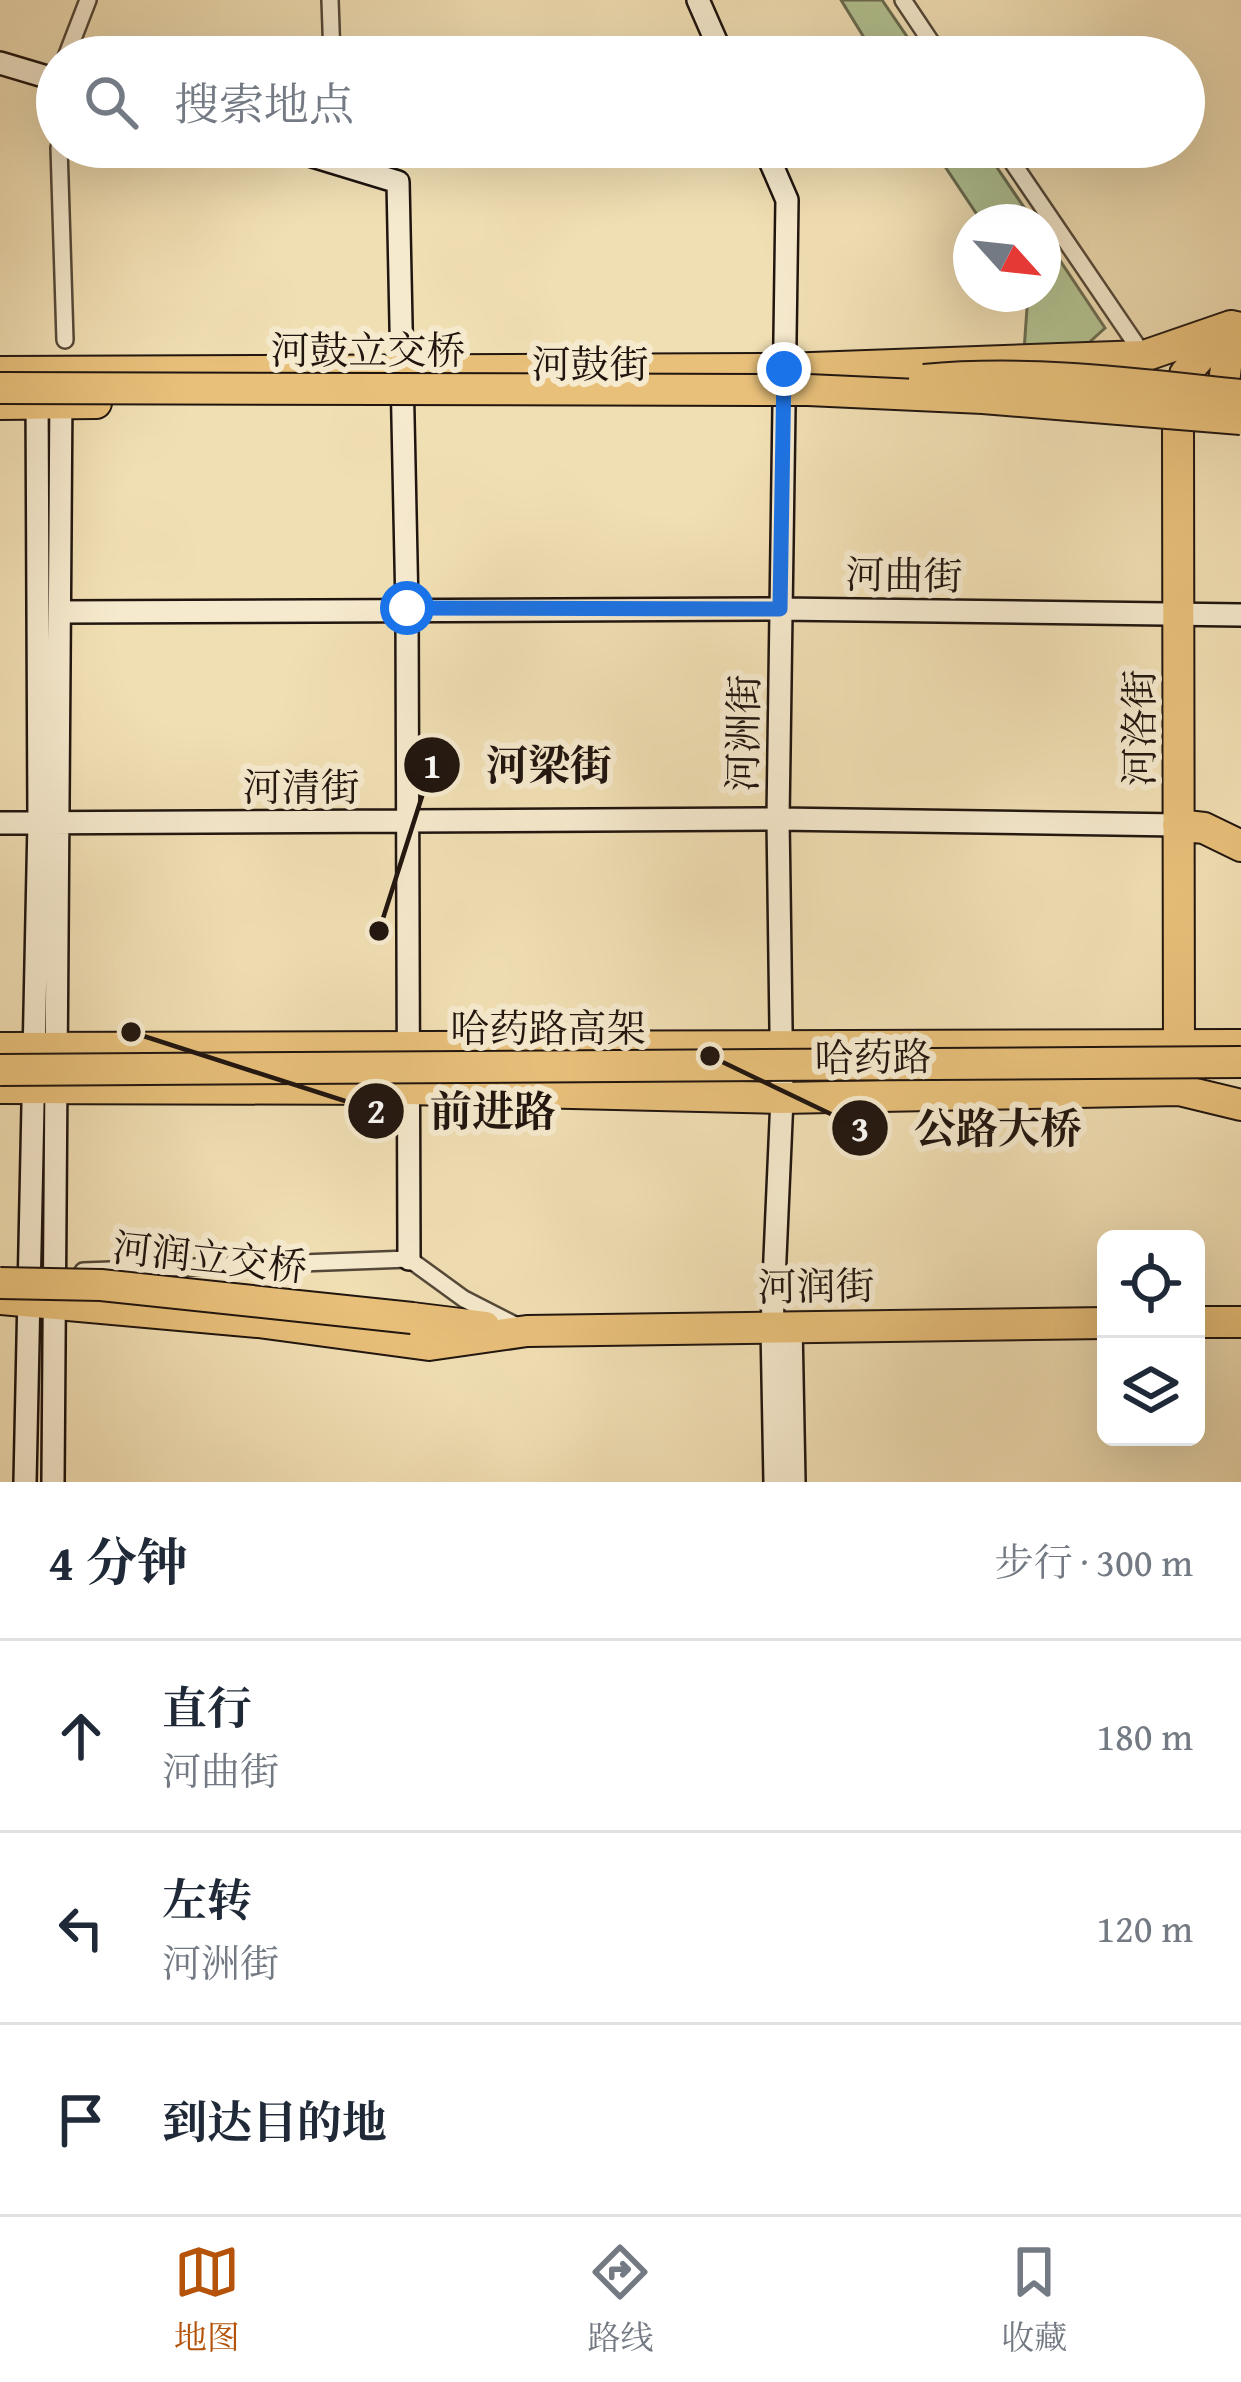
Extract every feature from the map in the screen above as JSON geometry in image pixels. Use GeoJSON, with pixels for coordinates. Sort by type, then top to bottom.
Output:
{"type":"FeatureCollection","features":[{"type":"Feature","properties":{"kind":"highway","name":"河鼓街"},"geometry":{"type":"LineString","coordinates":[[0,404],[49,388],[400,371],[784,369],[1144,356],[1236,327]]}},
{"type":"Feature","properties":{"kind":"highway","name":"河洛街"},"geometry":{"type":"LineString","coordinates":[[1179,1090],[1178,425],[1184,374],[1207,345],[1236,327]]}},
{"type":"Feature","properties":{"kind":"highway"},"geometry":{"type":"LineString","coordinates":[[795,397],[983,398],[1233,427],[1236,327]]}},
{"type":"Feature","properties":{"kind":"highway","name":"河鼓街"},"geometry":{"type":"LineString","coordinates":[[0,372],[49,388],[402,403],[795,397],[1233,427]]}},
{"type":"Feature","properties":{"kind":"highway"},"geometry":{"type":"LineString","coordinates":[[795,397],[1006,374],[1241,395]]}},
{"type":"Feature","properties":{"kind":"highway","name":"河鼓立交桥"},"geometry":{"type":"LineString","coordinates":[[0,388],[795,397]]}},
{"type":"Feature","properties":{"kind":"highway"},"geometry":{"type":"LineString","coordinates":[[1178,825],[1204,828],[1241,846]]}},
{"type":"Feature","properties":{"kind":"highway","name":"哈药路"},"geometry":{"type":"LineString","coordinates":[[0,1048],[782,1047],[1179,1039],[1241,1045]]}},
{"type":"Feature","properties":{"kind":"highway","name":"哈药路高架"},"geometry":{"type":"LineString","coordinates":[[0,1070],[1241,1062]]}},
{"type":"Feature","properties":{"kind":"highway"},"geometry":{"type":"LineString","coordinates":[[1179,1090],[1241,1087]]}},
{"type":"Feature","properties":{"kind":"highway","name":"哈药路"},"geometry":{"type":"LineString","coordinates":[[0,1088],[408,1089],[782,1098],[1179,1090],[1241,1105]]}},
{"type":"Feature","properties":{"kind":"highway","name":"河润立交桥"},"geometry":{"type":"LineString","coordinates":[[0,1283],[100,1285],[527,1331]]}},
{"type":"Feature","properties":{"kind":"highway","name":"河润街"},"geometry":{"type":"LineString","coordinates":[[0,1299],[277,1324],[429,1345],[527,1331],[1097,1323]]}},
{"type":"Feature","properties":{"kind":"highway"},"geometry":{"type":"LineString","coordinates":[[1205,1322],[1241,1322]]}},
{"type":"Feature","properties":{"kind":"street"},"geometry":{"type":"LineString","coordinates":[[74,36],[88,0]]}},
{"type":"Feature","properties":{"kind":"street"},"geometry":{"type":"LineString","coordinates":[[330,0],[331,36]]}},
{"type":"Feature","properties":{"kind":"street"},"geometry":{"type":"LineString","coordinates":[[698,0],[714,36]]}},
{"type":"Feature","properties":{"kind":"street"},"geometry":{"type":"LineString","coordinates":[[903,0],[927,36]]}},
{"type":"Feature","properties":{"kind":"street"},"geometry":{"type":"LineString","coordinates":[[0,63],[36,74]]}},
{"type":"Feature","properties":{"kind":"street"},"geometry":{"type":"LineString","coordinates":[[60,168],[65,340]]}},
{"type":"Feature","properties":{"kind":"street"},"geometry":{"type":"LineString","coordinates":[[54,1272],[409,1259],[407,608],[398,182],[365,168]]}},
{"type":"Feature","properties":{"kind":"street","name":"河洲街"},"geometry":{"type":"LineString","coordinates":[[773,168],[787,200],[784,369],[795,397],[780,609],[782,1325]]}},
{"type":"Feature","properties":{"kind":"street"},"geometry":{"type":"LineString","coordinates":[[1016,168],[1144,356]]}},
{"type":"Feature","properties":{"kind":"street"},"geometry":{"type":"LineString","coordinates":[[49,388],[61,612],[49,823]]}},
{"type":"Feature","properties":{"kind":"street"},"geometry":{"type":"LineString","coordinates":[[49,388],[44,1302],[53,1482]]}},
{"type":"Feature","properties":{"kind":"street","name":"河曲街"},"geometry":{"type":"LineString","coordinates":[[61,612],[407,608],[1241,615]]}},
{"type":"Feature","properties":{"kind":"street","name":"河清街"},"geometry":{"type":"LineString","coordinates":[[0,823],[778,819],[1178,825]]}},
{"type":"Feature","properties":{"kind":"street"},"geometry":{"type":"LineString","coordinates":[[26,1482],[44,1302],[54,1272],[44,1087]]}},
{"type":"Feature","properties":{"kind":"street","name":"河润街"},"geometry":{"type":"LineString","coordinates":[[409,1259],[464,1299],[527,1331]]}},
{"type":"Feature","properties":{"kind":"street"},"geometry":{"type":"LineString","coordinates":[[775,1482],[782,1325]]}},
{"type":"Feature","properties":{"kind":"street"},"geometry":{"type":"LineString","coordinates":[[782,1325],[794,1482]]}},
{"type":"Feature","properties":{"kind":"green space"},"geometry":{"type":"Polygon","coordinates":[[[841,0],[882,0],[907,36],[863,36],[841,0]]]}},
{"type":"Feature","properties":{"kind":"green space"},"geometry":{"type":"Polygon","coordinates":[[[946,168],[997,168],[1022,204],[970,204],[946,168]]]}},
{"type":"Feature","properties":{"kind":"green space"},"geometry":{"type":"Polygon","coordinates":[[[1061,262],[1105,328],[1083,348],[1024,351],[1027,312],[1061,312],[1061,262]]]}},
{"type":"Feature","properties":{"kind":"place","name":"河梁街"},"geometry":{"type":"Point","coordinates":[379,931]}},
{"type":"Feature","properties":{"kind":"place","name":"前进路"},"geometry":{"type":"Point","coordinates":[131,1032]}},
{"type":"Feature","properties":{"kind":"place","name":"公路大桥"},"geometry":{"type":"Point","coordinates":[710,1056]}},
{"type":"Feature","properties":{"kind":"route"},"geometry":{"type":"LineString","coordinates":[[407,608],[780,609],[784,369]]}}]}
